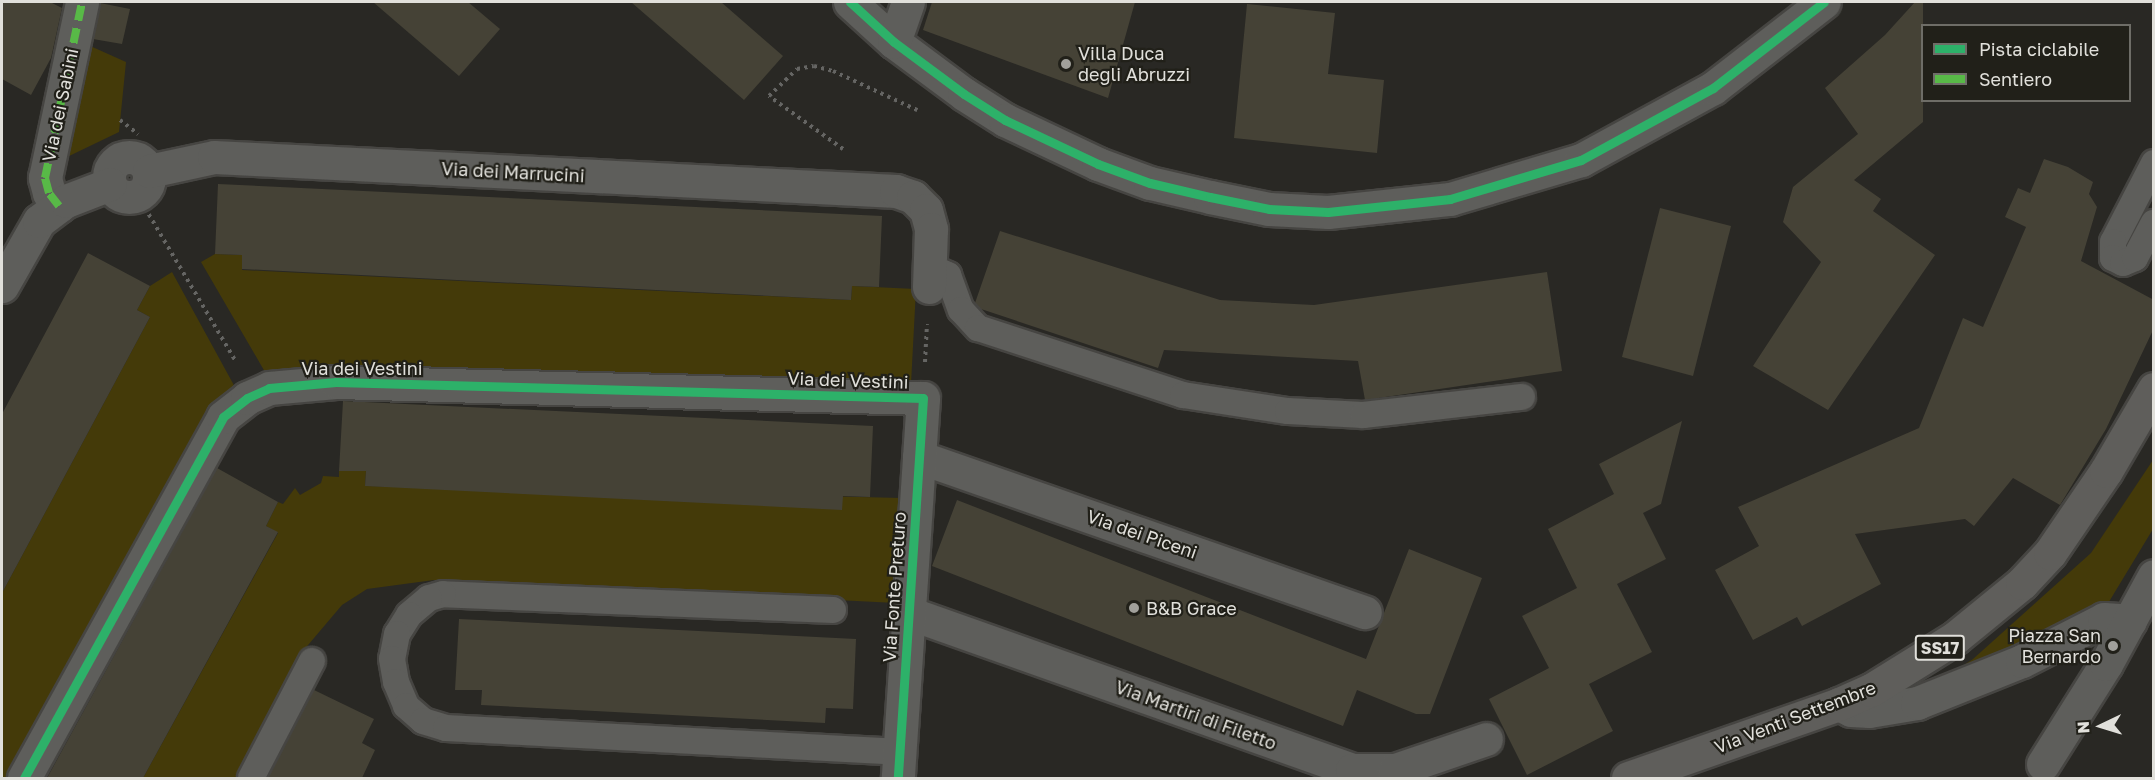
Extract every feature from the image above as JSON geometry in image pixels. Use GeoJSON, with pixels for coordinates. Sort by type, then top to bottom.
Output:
{"type":"FeatureCollection","features":[{"type":"Feature","properties":{"kind":"main road","name":"Via Venti Settembre"},"geometry":{"type":"LineString","coordinates":[[1628,778],[1839,704],[1927,657],[2022,583],[2076,519],[2154,389]]}},
{"type":"Feature","properties":{"kind":"street","name":"Via dei Sabini"},"geometry":{"type":"LineString","coordinates":[[59,206],[49,193],[45,178],[82,2]]}},
{"type":"Feature","properties":{"kind":"street"},"geometry":{"type":"LineString","coordinates":[[850,2],[894,42],[964,94],[1005,120],[1098,164],[1150,183],[1210,197],[1269,209],[1328,212],[1450,199],[1581,160],[1713,88],[1824,2]]}},
{"type":"Feature","properties":{"kind":"street"},"geometry":{"type":"LineString","coordinates":[[894,42],[908,2]]}},
{"type":"Feature","properties":{"kind":"street","name":"Via dei Marrucini"},"geometry":{"type":"LineString","coordinates":[[2,286],[32,230],[59,206],[214,157],[880,190]]}},
{"type":"Feature","properties":{"kind":"street"},"geometry":{"type":"LineString","coordinates":[[880,190],[906,193],[926,210],[931,229],[929,277]]}},
{"type":"Feature","properties":{"kind":"street","name":"Via dei Vestini"},"geometry":{"type":"LineString","coordinates":[[24,778],[218,424],[254,393],[287,385],[344,382],[923,398]]}},
{"type":"Feature","properties":{"kind":"street","name":"Via Fonte Preturo"},"geometry":{"type":"LineString","coordinates":[[899,765],[923,398]]}},
{"type":"Feature","properties":{"kind":"street","name":"Via dei Piceni"},"geometry":{"type":"LineString","coordinates":[[919,457],[1365,612]]}},
{"type":"Feature","properties":{"kind":"street"},"geometry":{"type":"LineString","coordinates":[[2043,764],[2130,621],[2154,576]]}},
{"type":"Feature","properties":{"kind":"street","name":"Via Martiri di Filetto"},"geometry":{"type":"LineString","coordinates":[[909,613],[1352,770],[1395,770],[1486,739]]}},
{"type":"Feature","properties":{"kind":"street"},"geometry":{"type":"LineString","coordinates":[[1839,704],[1851,710],[1869,711],[1917,703],[2022,662],[2104,619],[2130,621]]}},
{"type":"Feature","properties":{"kind":"lane"},"geometry":{"type":"LineString","coordinates":[[2154,163],[2113,242],[2113,258],[2123,263],[2135,258],[2154,223]]}},
{"type":"Feature","properties":{"kind":"lane"},"geometry":{"type":"LineString","coordinates":[[929,277],[948,275],[961,310],[978,328],[1184,395],[1288,411],[1364,415],[1522,397]]}},
{"type":"Feature","properties":{"kind":"lane"},"geometry":{"type":"LineString","coordinates":[[833,610],[443,594],[429,598],[409,615],[397,634],[392,659],[396,682],[406,706],[423,721],[446,728],[899,765]]}},
{"type":"Feature","properties":{"kind":"lane"},"geometry":{"type":"LineString","coordinates":[[251,778],[312,661]]}},
{"type":"Feature","properties":{"kind":"path"},"geometry":{"type":"LineString","coordinates":[[880,190],[869,169],[769,96],[797,69],[814,66],[924,114]]}},
{"type":"Feature","properties":{"kind":"path"},"geometry":{"type":"LineString","coordinates":[[132,184],[254,393]]}},
{"type":"Feature","properties":{"kind":"path"},"geometry":{"type":"LineString","coordinates":[[923,398],[929,277]]}},
{"type":"Feature","properties":{"kind":"shaded area"},"geometry":{"type":"Polygon","coordinates":[[[88,45],[126,62],[119,132],[65,158],[88,45]]]}},
{"type":"Feature","properties":{"kind":"shaded area"},"geometry":{"type":"Polygon","coordinates":[[[215,254],[242,255],[242,270],[640,290],[851,300],[852,286],[916,289],[911,384],[316,365],[265,372],[201,262],[215,254]]]}},
{"type":"Feature","properties":{"kind":"shaded area"},"geometry":{"type":"Polygon","coordinates":[[[172,272],[236,389],[10,778],[2,778],[2,593],[150,317],[137,310],[150,286],[172,272]]]}},
{"type":"Feature","properties":{"kind":"shaded area"},"geometry":{"type":"Polygon","coordinates":[[[2153,460],[2153,529],[2104,610],[1941,680],[1973,659],[2091,553],[2153,460]]]}},
{"type":"Feature","properties":{"kind":"shaded area"},"geometry":{"type":"Polygon","coordinates":[[[339,471],[366,471],[365,486],[902,498],[896,603],[434,580],[367,589],[342,605],[303,651],[237,778],[143,778],[278,533],[266,526],[278,502],[283,504],[295,488],[300,495],[321,483],[323,476],[339,477],[339,471]]]}},
{"type":"Feature","properties":{"kind":"building"},"geometry":{"type":"Polygon","coordinates":[[[2,2],[50,2],[62,8],[51,58],[31,95],[2,79],[2,2]]]}},
{"type":"Feature","properties":{"kind":"building"},"geometry":{"type":"Polygon","coordinates":[[[373,2],[468,2],[500,29],[459,76],[373,2]]]}},
{"type":"Feature","properties":{"kind":"building"},"geometry":{"type":"Polygon","coordinates":[[[631,2],[721,2],[783,56],[744,100],[631,2]]]}},
{"type":"Feature","properties":{"kind":"building","name":"Villa Duca degli Abruzzi"},"geometry":{"type":"Polygon","coordinates":[[[932,2],[1135,2],[1108,98],[923,30],[932,2]]]}},
{"type":"Feature","properties":{"kind":"building"},"geometry":{"type":"Polygon","coordinates":[[[1915,2],[1923,2],[1921,102],[1923,102],[1923,122],[1854,180],[1881,199],[1873,211],[1935,255],[1828,410],[1753,366],[1821,262],[1783,222],[1793,187],[1858,134],[1825,88],[1885,35],[1915,2]]]}},
{"type":"Feature","properties":{"kind":"building"},"geometry":{"type":"Polygon","coordinates":[[[100,3],[130,9],[122,44],[93,39],[100,3]]]}},
{"type":"Feature","properties":{"kind":"building"},"geometry":{"type":"Polygon","coordinates":[[[1247,4],[1335,13],[1328,74],[1384,80],[1377,153],[1234,138],[1247,4]]]}},
{"type":"Feature","properties":{"kind":"building"},"geometry":{"type":"Polygon","coordinates":[[[2044,159],[2068,167],[2093,182],[2089,194],[2097,207],[2081,261],[2154,300],[2154,328],[2106,429],[2060,505],[2013,478],[1974,526],[1965,519],[1855,534],[1881,584],[1802,626],[1797,617],[1753,640],[1715,570],[1759,546],[1738,507],[1919,428],[1963,318],[1983,327],[2026,227],[2005,217],[2018,188],[2030,193],[2044,159]]]}},
{"type":"Feature","properties":{"kind":"building"},"geometry":{"type":"Polygon","coordinates":[[[218,184],[882,216],[879,287],[852,286],[851,300],[242,269],[242,255],[215,254],[218,184]]]}},
{"type":"Feature","properties":{"kind":"building"},"geometry":{"type":"Polygon","coordinates":[[[1660,208],[1731,226],[1693,376],[1622,357],[1660,208]]]}},
{"type":"Feature","properties":{"kind":"building"},"geometry":{"type":"Polygon","coordinates":[[[1000,231],[1220,300],[1314,305],[1547,272],[1562,371],[1365,400],[1358,361],[1164,350],[1158,368],[981,309],[975,303],[1000,231]]]}},
{"type":"Feature","properties":{"kind":"building"},"geometry":{"type":"Polygon","coordinates":[[[88,253],[150,286],[137,310],[150,317],[2,593],[2,414],[88,253]]]}},
{"type":"Feature","properties":{"kind":"building"},"geometry":{"type":"Polygon","coordinates":[[[343,401],[873,426],[870,497],[843,496],[842,510],[365,486],[366,471],[339,471],[343,401]]]}},
{"type":"Feature","properties":{"kind":"building"},"geometry":{"type":"Polygon","coordinates":[[[1682,421],[1661,504],[1643,513],[1666,559],[1617,584],[1652,652],[1589,684],[1613,731],[1527,775],[1489,699],[1549,668],[1522,616],[1577,588],[1548,529],[1614,494],[1599,464],[1682,421]]]}},
{"type":"Feature","properties":{"kind":"building"},"geometry":{"type":"Polygon","coordinates":[[[217,468],[278,502],[266,526],[278,532],[143,778],[47,778],[217,468]]]}},
{"type":"Feature","properties":{"kind":"building"},"geometry":{"type":"Polygon","coordinates":[[[957,500],[1366,659],[1409,549],[1482,578],[1430,714],[1416,714],[1357,690],[1343,726],[932,566],[957,500]]]}},
{"type":"Feature","properties":{"kind":"building"},"geometry":{"type":"Polygon","coordinates":[[[459,619],[856,639],[853,709],[826,708],[825,723],[481,705],[482,690],[455,690],[459,619]]]}},
{"type":"Feature","properties":{"kind":"building"},"geometry":{"type":"Polygon","coordinates":[[[314,690],[374,719],[362,743],[375,750],[362,778],[268,778],[314,690]]]}},
{"type":"Feature","properties":{"kind":"marked path"},"geometry":{"type":"LineString","coordinates":[[59,206],[49,193],[45,178],[82,2]]}},
{"type":"Feature","properties":{"kind":"cycle path"},"geometry":{"type":"LineString","coordinates":[[850,2],[894,42],[964,94],[1005,120],[1098,164],[1150,183],[1210,197],[1269,209],[1328,212],[1450,199],[1581,160],[1713,88],[1824,2]]}},
{"type":"Feature","properties":{"kind":"cycle path"},"geometry":{"type":"LineString","coordinates":[[24,778],[223,417],[247,398],[269,388],[336,382],[923,398],[898,778]]}},
{"type":"Feature","properties":{"kind":"place","name":"Villa Duca degli Abruzzi"},"geometry":{"type":"Point","coordinates":[1066,64]}},
{"type":"Feature","properties":{"kind":"place","name":"B&B Grace"},"geometry":{"type":"Point","coordinates":[1134,608]}},
{"type":"Feature","properties":{"kind":"place","name":"Piazza San Bernardo"},"geometry":{"type":"Point","coordinates":[2113,646]}}]}
